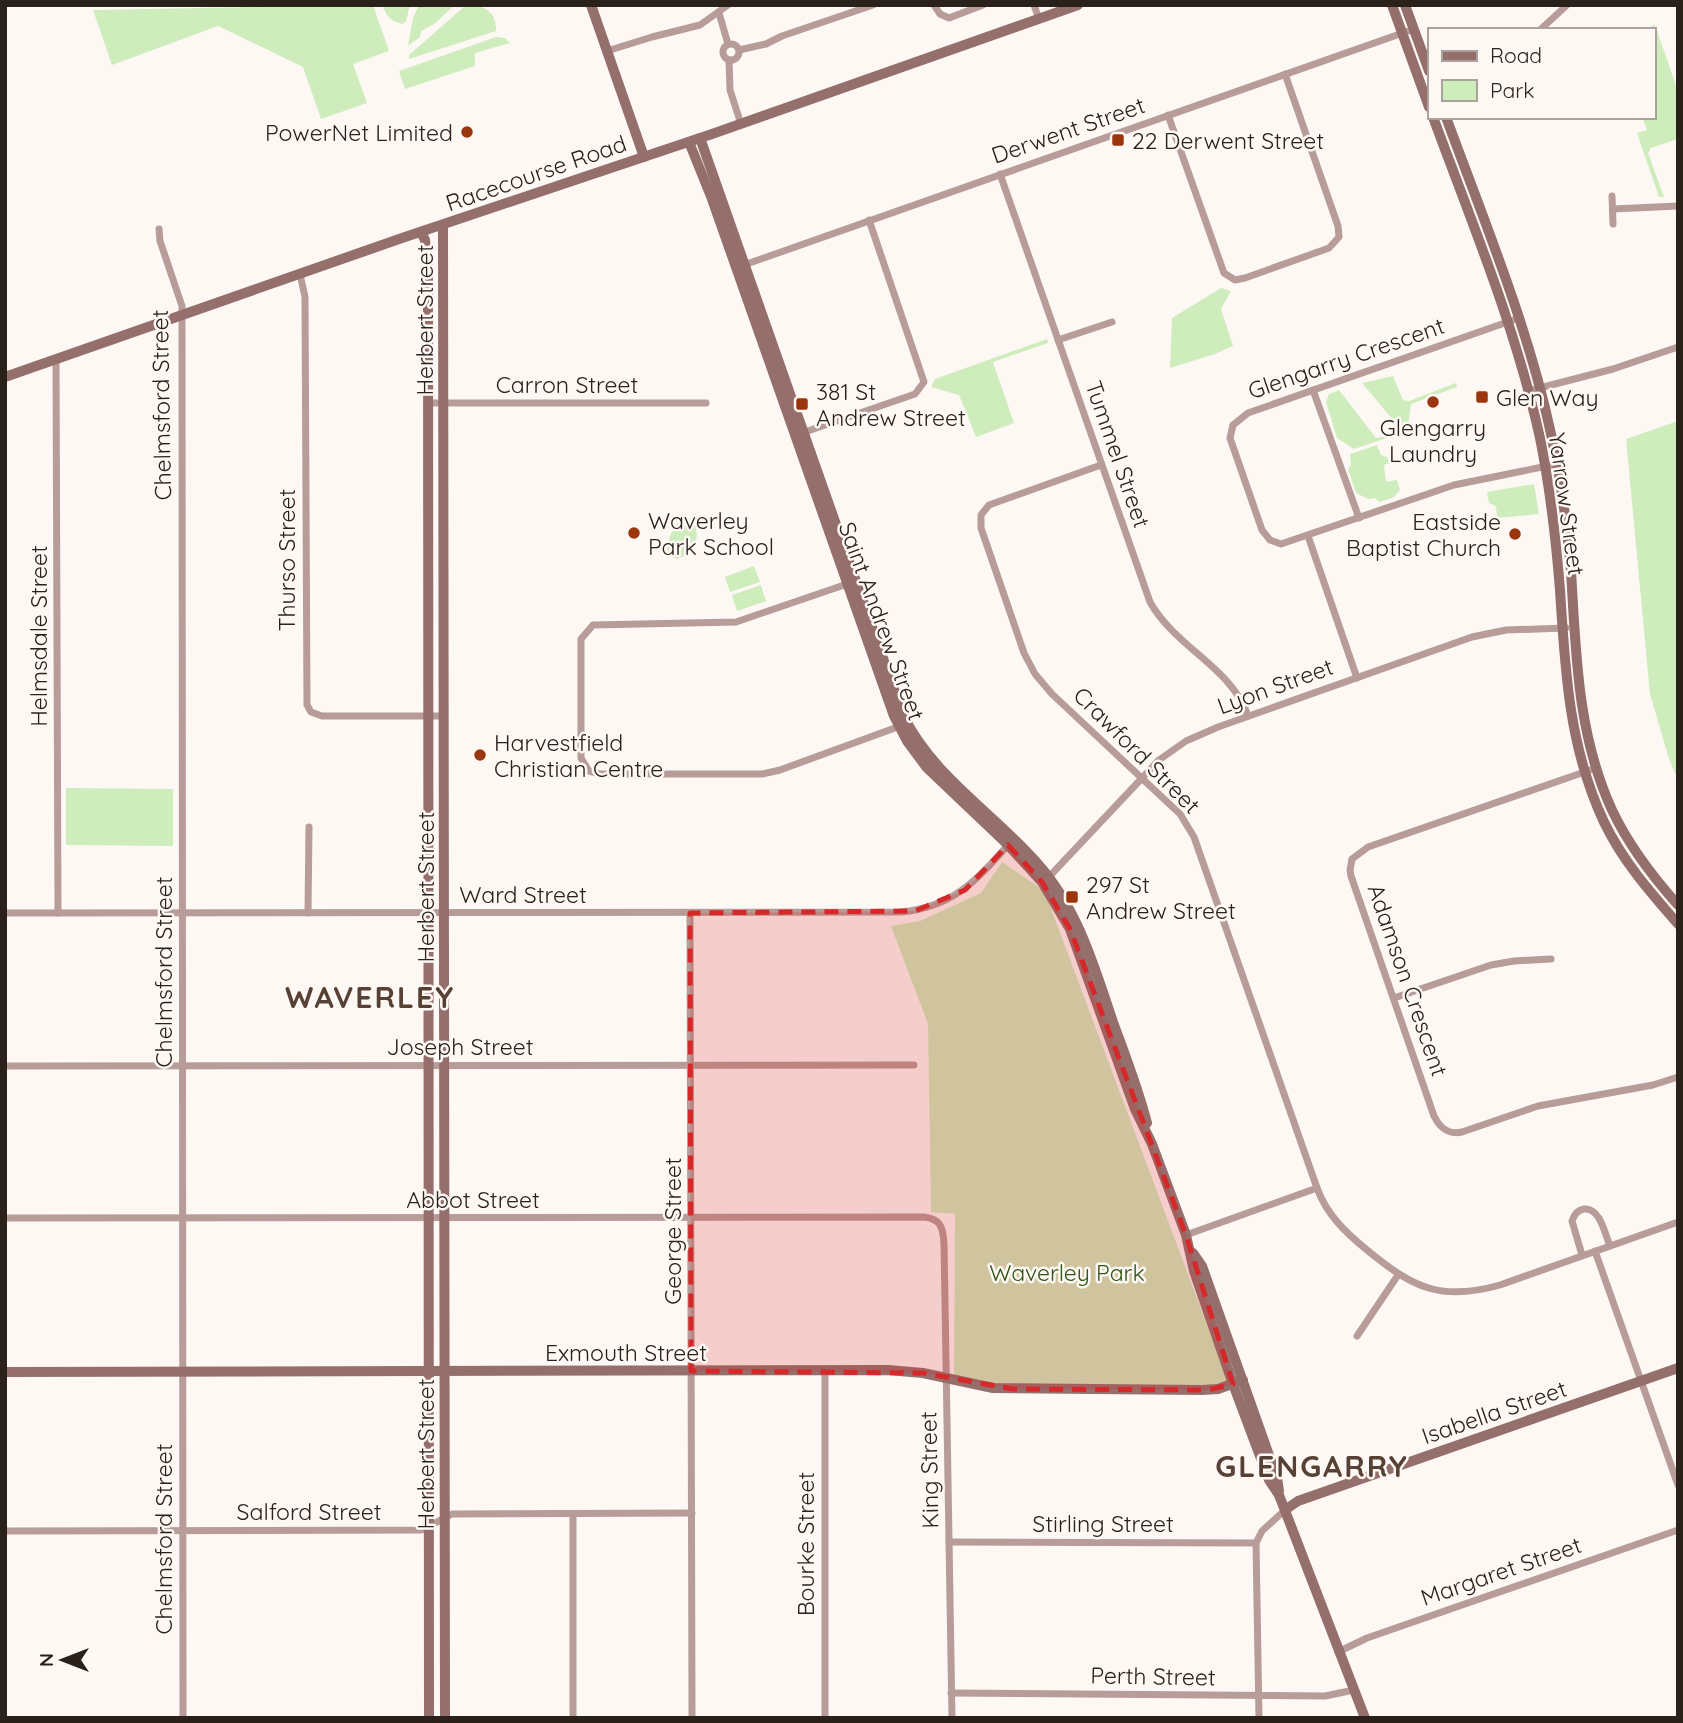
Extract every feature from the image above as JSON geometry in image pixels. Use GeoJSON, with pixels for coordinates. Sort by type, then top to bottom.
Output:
{"type":"FeatureCollection","features":[{"type":"Feature","properties":{"kind":"street"},"geometry":{"type":"LineString","coordinates":[[591,5],[644,157]]}},
{"type":"Feature","properties":{"kind":"street"},"geometry":{"type":"LineString","coordinates":[[607,51],[700,25],[728,5]]}},
{"type":"Feature","properties":{"kind":"street"},"geometry":{"type":"LineString","coordinates":[[740,50],[766,44],[873,5]]}},
{"type":"Feature","properties":{"kind":"street"},"geometry":{"type":"LineString","coordinates":[[934,5],[940,14],[949,18],[983,5]]}},
{"type":"Feature","properties":{"kind":"street"},"geometry":{"type":"LineString","coordinates":[[1034,5],[1039,19]]}},
{"type":"Feature","properties":{"kind":"street","name":"Racecourse Road"},"geometry":{"type":"LineString","coordinates":[[5,377],[1078,5]]}},
{"type":"Feature","properties":{"kind":"street"},"geometry":{"type":"LineString","coordinates":[[1392,5],[1426,90]]}},
{"type":"Feature","properties":{"kind":"street"},"geometry":{"type":"LineString","coordinates":[[1405,5],[1428,68]]}},
{"type":"Feature","properties":{"kind":"street"},"geometry":{"type":"LineString","coordinates":[[1541,28],[1567,5]]}},
{"type":"Feature","properties":{"kind":"street"},"geometry":{"type":"LineString","coordinates":[[719,13],[728,44],[723,53],[729,60],[730,90],[741,124]]}},
{"type":"Feature","properties":{"kind":"street","name":"Derwent Street"},"geometry":{"type":"LineString","coordinates":[[740,266],[1414,29]]}},
{"type":"Feature","properties":{"kind":"street"},"geometry":{"type":"LineString","coordinates":[[728,44],[734,44],[740,50]]}},
{"type":"Feature","properties":{"kind":"street"},"geometry":{"type":"LineString","coordinates":[[729,60],[736,59],[740,50]]}},
{"type":"Feature","properties":{"kind":"street"},"geometry":{"type":"LineString","coordinates":[[1168,115],[1224,273],[1230,278],[1245,278],[1329,248],[1339,237],[1338,226],[1285,74]]}},
{"type":"Feature","properties":{"kind":"street","name":"Yarrow Street"},"geometry":{"type":"LineString","coordinates":[[1434,119],[1508,322],[1528,391],[1545,466],[1556,547],[1567,696],[1585,772],[1601,816],[1621,853],[1646,888],[1678,924]]}},
{"type":"Feature","properties":{"kind":"street","name":"Yarrow Street"},"geometry":{"type":"LineString","coordinates":[[1447,119],[1519,318],[1540,388],[1557,464],[1569,548],[1580,701],[1596,768],[1611,808],[1630,845],[1678,905]]}},
{"type":"Feature","properties":{"kind":"street","name":"Saint Andrew Street"},"geometry":{"type":"LineString","coordinates":[[700,138],[740,266],[850,583],[888,704],[927,768],[1011,842],[1046,880],[1078,946],[1135,1109],[1152,1144],[1186,1235],[1194,1271],[1277,1478],[1279,1495],[1365,1718]]}},
{"type":"Feature","properties":{"kind":"street","name":"Saint Andrew Street"},"geometry":{"type":"LineString","coordinates":[[689,142],[740,266]]}},
{"type":"Feature","properties":{"kind":"street","name":"Tummel Street"},"geometry":{"type":"LineString","coordinates":[[1000,174],[1142,583],[1167,627],[1237,692],[1248,716]]}},
{"type":"Feature","properties":{"kind":"street"},"geometry":{"type":"LineString","coordinates":[[1612,196],[1613,224]]}},
{"type":"Feature","properties":{"kind":"street"},"geometry":{"type":"LineString","coordinates":[[1613,209],[1678,206]]}},
{"type":"Feature","properties":{"kind":"street"},"geometry":{"type":"LineString","coordinates":[[799,435],[915,394],[924,382],[869,220]]}},
{"type":"Feature","properties":{"kind":"street","name":"Herbert Street"},"geometry":{"type":"LineString","coordinates":[[443,225],[445,1718]]}},
{"type":"Feature","properties":{"kind":"street","name":"Chelmsford Street"},"geometry":{"type":"LineString","coordinates":[[159,229],[160,241],[182,306],[183,1718]]}},
{"type":"Feature","properties":{"kind":"street","name":"Herbert Street"},"geometry":{"type":"LineString","coordinates":[[421,232],[425,240],[428,265],[429,1718]]}},
{"type":"Feature","properties":{"kind":"street","name":"Thurso Street"},"geometry":{"type":"LineString","coordinates":[[300,274],[305,297],[306,700],[311,712],[322,716],[444,716]]}},
{"type":"Feature","properties":{"kind":"street","name":"Glengarry Crescent"},"geometry":{"type":"LineString","coordinates":[[1519,318],[1248,413],[1235,422],[1231,431],[1232,444],[1265,536],[1281,544],[1454,485],[1557,464]]}},
{"type":"Feature","properties":{"kind":"street"},"geometry":{"type":"LineString","coordinates":[[1058,340],[1112,322]]}},
{"type":"Feature","properties":{"kind":"street"},"geometry":{"type":"LineString","coordinates":[[1528,391],[1613,369],[1678,346]]}},
{"type":"Feature","properties":{"kind":"street","name":"Helmsdale Street"},"geometry":{"type":"LineString","coordinates":[[56,359],[58,913]]}},
{"type":"Feature","properties":{"kind":"street"},"geometry":{"type":"LineString","coordinates":[[1313,390],[1359,518]]}},
{"type":"Feature","properties":{"kind":"street","name":"Carron Street"},"geometry":{"type":"LineString","coordinates":[[428,403],[706,403]]}},
{"type":"Feature","properties":{"kind":"street","name":"Crawford Street"},"geometry":{"type":"LineString","coordinates":[[1101,465],[995,502],[984,510],[980,521],[1029,664],[1052,694],[1180,814],[1194,837],[1317,1188],[1327,1209],[1341,1227],[1398,1275],[1432,1289],[1466,1292],[1500,1285],[1678,1222]]}},
{"type":"Feature","properties":{"kind":"street"},"geometry":{"type":"LineString","coordinates":[[1308,536],[1357,678]]}},
{"type":"Feature","properties":{"kind":"street"},"geometry":{"type":"LineString","coordinates":[[428,557],[443,556]]}},
{"type":"Feature","properties":{"kind":"street"},"geometry":{"type":"LineString","coordinates":[[850,583],[736,622],[593,625],[580,639],[580,758],[589,771],[600,774],[762,774],[903,725]]}},
{"type":"Feature","properties":{"kind":"street","name":"Lyon Street"},"geometry":{"type":"LineString","coordinates":[[1046,880],[1164,755],[1186,741],[1248,716],[1481,635],[1506,630],[1574,627]]}},
{"type":"Feature","properties":{"kind":"street","name":"Adamson Crescent"},"geometry":{"type":"LineString","coordinates":[[1596,768],[1368,848],[1352,859],[1351,876],[1434,1116],[1439,1125],[1450,1133],[1462,1132],[1538,1106],[1653,1085],[1678,1077]]}},
{"type":"Feature","properties":{"kind":"street"},"geometry":{"type":"LineString","coordinates":[[308,913],[309,827]]}},
{"type":"Feature","properties":{"kind":"street","name":"Ward Street"},"geometry":{"type":"LineString","coordinates":[[5,914],[915,911],[965,890],[1011,842]]}},
{"type":"Feature","properties":{"kind":"street","name":"George Street"},"geometry":{"type":"LineString","coordinates":[[690,913],[692,1718]]}},
{"type":"Feature","properties":{"kind":"street"},"geometry":{"type":"LineString","coordinates":[[1394,998],[1491,965],[1551,959]]}},
{"type":"Feature","properties":{"kind":"street","name":"Joseph Street"},"geometry":{"type":"LineString","coordinates":[[5,1066],[914,1065]]}},
{"type":"Feature","properties":{"kind":"street"},"geometry":{"type":"LineString","coordinates":[[1186,1235],[1317,1188]]}},
{"type":"Feature","properties":{"kind":"street"},"geometry":{"type":"LineString","coordinates":[[1582,1255],[1572,1221],[1581,1209],[1597,1214],[1610,1246]]}},
{"type":"Feature","properties":{"kind":"street","name":"Abbot Street"},"geometry":{"type":"LineString","coordinates":[[5,1218],[924,1217],[940,1223]]}},
{"type":"Feature","properties":{"kind":"street","name":"King Street"},"geometry":{"type":"LineString","coordinates":[[940,1223],[944,1243],[952,1718]]}},
{"type":"Feature","properties":{"kind":"street"},"geometry":{"type":"LineString","coordinates":[[1595,1251],[1678,1485]]}},
{"type":"Feature","properties":{"kind":"street"},"geometry":{"type":"LineString","coordinates":[[1357,1336],[1398,1275]]}},
{"type":"Feature","properties":{"kind":"street","name":"Isabella Street"},"geometry":{"type":"LineString","coordinates":[[1285,1510],[1294,1503],[1678,1368]]}},
{"type":"Feature","properties":{"kind":"street","name":"Bourke Street"},"geometry":{"type":"LineString","coordinates":[[825,1370],[825,1718]]}},
{"type":"Feature","properties":{"kind":"street","name":"Exmouth Street"},"geometry":{"type":"LineString","coordinates":[[5,1372],[906,1371],[980,1386],[1013,1389],[1202,1390],[1218,1389],[1238,1382]]}},
{"type":"Feature","properties":{"kind":"street"},"geometry":{"type":"LineString","coordinates":[[1259,1718],[1256,1543],[1259,1534],[1285,1510]]}},
{"type":"Feature","properties":{"kind":"street","name":"Salford Street"},"geometry":{"type":"LineString","coordinates":[[5,1531],[422,1530],[452,1514],[692,1513]]}},
{"type":"Feature","properties":{"kind":"street"},"geometry":{"type":"LineString","coordinates":[[573,1514],[573,1718]]}},
{"type":"Feature","properties":{"kind":"street","name":"Margaret Street"},"geometry":{"type":"LineString","coordinates":[[1338,1652],[1367,1638],[1678,1530]]}},
{"type":"Feature","properties":{"kind":"street","name":"Stirling Street"},"geometry":{"type":"LineString","coordinates":[[949,1542],[1256,1543]]}},
{"type":"Feature","properties":{"kind":"street","name":"Perth Street"},"geometry":{"type":"LineString","coordinates":[[951,1693],[1330,1696],[1354,1690]]}},
{"type":"Feature","properties":{"kind":"highlighted area"},"geometry":{"type":"Polygon","coordinates":[[[1008,845],[1042,882],[1070,929],[1186,1235],[1233,1384],[1208,1390],[1013,1389],[923,1373],[691,1371],[690,913],[915,911],[965,890],[1008,845]]]}},
{"type":"Feature","properties":{"kind":"green space"},"geometry":{"type":"Polygon","coordinates":[[[373,5],[389,51],[353,64],[367,103],[321,119],[303,67],[218,26],[112,65],[93,10],[373,5]]]}},
{"type":"Feature","properties":{"kind":"green space"},"geometry":{"type":"Polygon","coordinates":[[[383,5],[410,5],[406,21],[403,24],[392,20],[383,5]]]}},
{"type":"Feature","properties":{"kind":"green space"},"geometry":{"type":"Polygon","coordinates":[[[419,5],[455,5],[434,24],[421,31],[420,37],[408,46],[413,18],[419,5]]]}},
{"type":"Feature","properties":{"kind":"green space"},"geometry":{"type":"Polygon","coordinates":[[[466,5],[488,10],[496,24],[496,31],[409,59],[409,55],[466,5]]]}},
{"type":"Feature","properties":{"kind":"green space"},"geometry":{"type":"Polygon","coordinates":[[[1655,25],[1678,91],[1678,139],[1651,148],[1648,153],[1664,197],[1659,197],[1637,133],[1647,130],[1643,119],[1655,119],[1655,28],[1647,28],[1655,25]]]}},
{"type":"Feature","properties":{"kind":"green space"},"geometry":{"type":"Polygon","coordinates":[[[496,37],[505,38],[510,43],[475,53],[475,66],[405,89],[399,71],[496,37]]]}},
{"type":"Feature","properties":{"kind":"green space"},"geometry":{"type":"Polygon","coordinates":[[[1221,288],[1231,291],[1221,309],[1233,346],[1170,368],[1172,318],[1221,288]]]}},
{"type":"Feature","properties":{"kind":"green space"},"geometry":{"type":"Polygon","coordinates":[[[1047,339],[1048,343],[993,362],[1014,423],[976,437],[959,395],[931,387],[935,379],[1047,339]]]}},
{"type":"Feature","properties":{"kind":"green space"},"geometry":{"type":"Polygon","coordinates":[[[1393,376],[1403,400],[1409,401],[1456,383],[1457,387],[1411,404],[1408,427],[1398,438],[1393,420],[1362,383],[1393,376]]]}},
{"type":"Feature","properties":{"kind":"green space"},"geometry":{"type":"Polygon","coordinates":[[[1339,390],[1376,438],[1390,437],[1354,449],[1337,438],[1326,402],[1329,394],[1339,390]]]}},
{"type":"Feature","properties":{"kind":"green space"},"geometry":{"type":"Polygon","coordinates":[[[1678,421],[1678,780],[1650,694],[1626,439],[1678,421]]]}},
{"type":"Feature","properties":{"kind":"green space"},"geometry":{"type":"Polygon","coordinates":[[[1377,445],[1381,455],[1387,457],[1389,463],[1384,465],[1386,482],[1397,480],[1400,490],[1394,497],[1380,502],[1356,493],[1348,469],[1351,465],[1350,454],[1377,445]]]}},
{"type":"Feature","properties":{"kind":"green space"},"geometry":{"type":"Polygon","coordinates":[[[1534,484],[1539,514],[1497,518],[1496,506],[1489,503],[1487,492],[1534,484]]]}},
{"type":"Feature","properties":{"kind":"green space"},"geometry":{"type":"Polygon","coordinates":[[[684,517],[695,520],[697,536],[691,553],[677,559],[667,555],[668,544],[673,530],[684,517]]]}},
{"type":"Feature","properties":{"kind":"green space"},"geometry":{"type":"Polygon","coordinates":[[[754,566],[760,582],[730,592],[725,577],[754,566]]]}},
{"type":"Feature","properties":{"kind":"green space"},"geometry":{"type":"Polygon","coordinates":[[[761,585],[766,601],[737,611],[732,595],[761,585]]]}},
{"type":"Feature","properties":{"kind":"green space"},"geometry":{"type":"Polygon","coordinates":[[[66,788],[173,789],[173,846],[66,845],[66,788]]]}},
{"type":"Feature","properties":{"kind":"green space","name":"Waverley Park"},"geometry":{"type":"Polygon","coordinates":[[[1002,862],[1043,890],[1050,906],[1231,1389],[954,1383],[955,1214],[931,1212],[928,1024],[891,926],[920,921],[981,893],[1002,862]]]}},
{"type":"Feature","properties":{"kind":"place","name":"PowerNet Limited"},"geometry":{"type":"Point","coordinates":[467,132]}},
{"type":"Feature","properties":{"kind":"place","name":"22 Derwent Street"},"geometry":{"type":"Point","coordinates":[1118,140]}},
{"type":"Feature","properties":{"kind":"place","name":"Glen Way"},"geometry":{"type":"Point","coordinates":[1482,397]}},
{"type":"Feature","properties":{"kind":"place","name":"Glengarry Laundry"},"geometry":{"type":"Point","coordinates":[1433,402]}},
{"type":"Feature","properties":{"kind":"place","name":"381 St Andrew Street"},"geometry":{"type":"Point","coordinates":[802,404]}},
{"type":"Feature","properties":{"kind":"place","name":"Waverley Park School"},"geometry":{"type":"Point","coordinates":[634,533]}},
{"type":"Feature","properties":{"kind":"place","name":"Eastside Baptist Church"},"geometry":{"type":"Point","coordinates":[1515,534]}},
{"type":"Feature","properties":{"kind":"place","name":"Harvestfield Christian Centre"},"geometry":{"type":"Point","coordinates":[480,755]}},
{"type":"Feature","properties":{"kind":"place","name":"297 St Andrew Street"},"geometry":{"type":"Point","coordinates":[1072,897]}},
{"type":"Feature","properties":{"kind":"district","name":"WAVERLEY"},"geometry":{"type":"Point","coordinates":[370,997]}},
{"type":"Feature","properties":{"kind":"district","name":"GLENGARRY"},"geometry":{"type":"Point","coordinates":[1312,1466]}}]}
